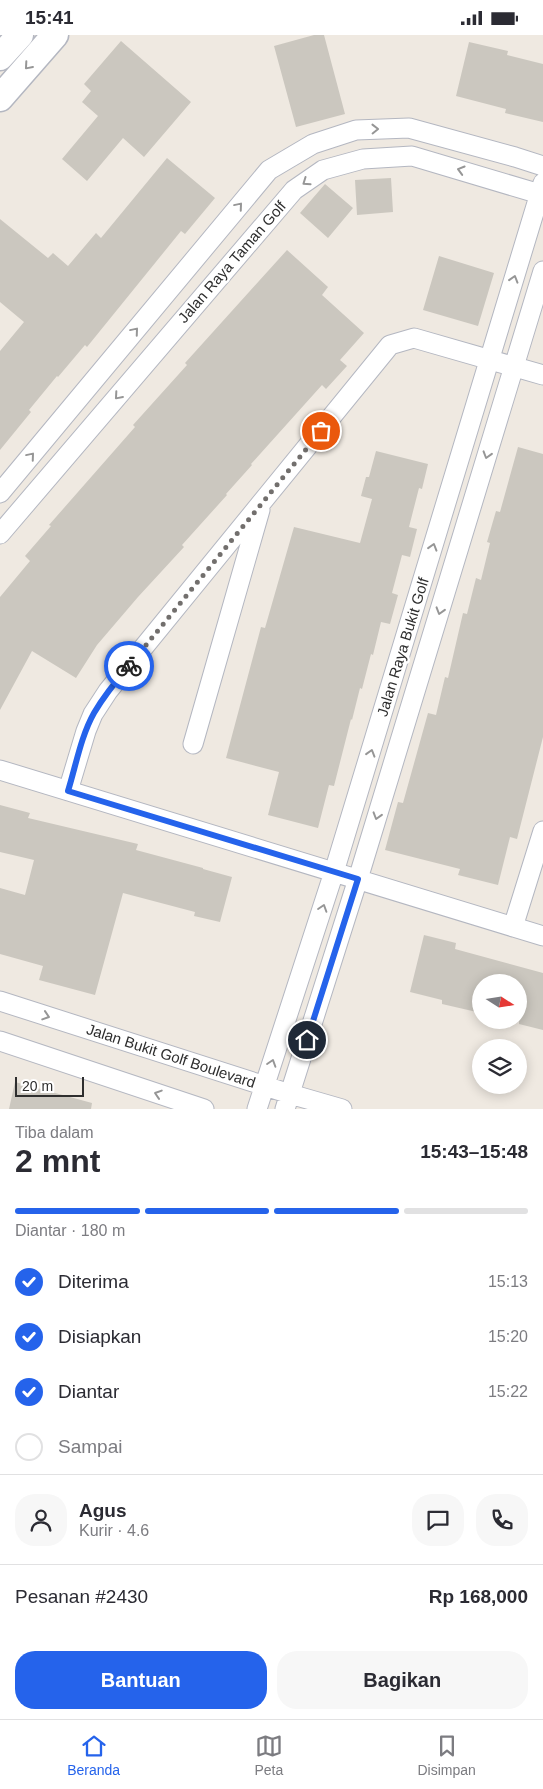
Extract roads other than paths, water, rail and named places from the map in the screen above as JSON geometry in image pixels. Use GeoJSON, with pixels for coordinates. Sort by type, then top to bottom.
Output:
{"type":"FeatureCollection","features":[{"type":"Feature","properties":{"kind":"street"},"geometry":{"type":"LineString","coordinates":[[0,57],[20,35]]}},
{"type":"Feature","properties":{"kind":"street"},"geometry":{"type":"LineString","coordinates":[[0,98],[55,35]]}},
{"type":"Feature","properties":{"kind":"street","name":"Jalan Raya Taman Golf"},"geometry":{"type":"LineString","coordinates":[[0,493],[269,170],[313,144],[356,130],[409,129],[543,166]]}},
{"type":"Feature","properties":{"kind":"street","name":"Jalan Raya Taman Golf"},"geometry":{"type":"LineString","coordinates":[[0,534],[294,190],[323,170],[363,159],[412,156],[542,190]]}},
{"type":"Feature","properties":{"kind":"street","name":"Jalan Raya Bukit Golf"},"geometry":{"type":"LineString","coordinates":[[257,1109],[334,872],[542,190]]}},
{"type":"Feature","properties":{"kind":"street","name":"Jalan Raya Bukit Golf"},"geometry":{"type":"LineString","coordinates":[[288,1101],[358,879],[543,271]]}},
{"type":"Feature","properties":{"kind":"street"},"geometry":{"type":"LineString","coordinates":[[68,791],[86,731],[108,691],[390,345],[414,338],[543,375]]}},
{"type":"Feature","properties":{"kind":"street"},"geometry":{"type":"LineString","coordinates":[[193,744],[263,501]]}},
{"type":"Feature","properties":{"kind":"street"},"geometry":{"type":"LineString","coordinates":[[0,770],[543,936]]}},
{"type":"Feature","properties":{"kind":"street"},"geometry":{"type":"LineString","coordinates":[[513,927],[543,831]]}},
{"type":"Feature","properties":{"kind":"street","name":"Jalan Bukit Golf Boulevard"},"geometry":{"type":"LineString","coordinates":[[0,1001],[265,1086],[288,1101],[342,1109]]}},
{"type":"Feature","properties":{"kind":"street"},"geometry":{"type":"LineString","coordinates":[[0,1041],[204,1109]]}}]}
